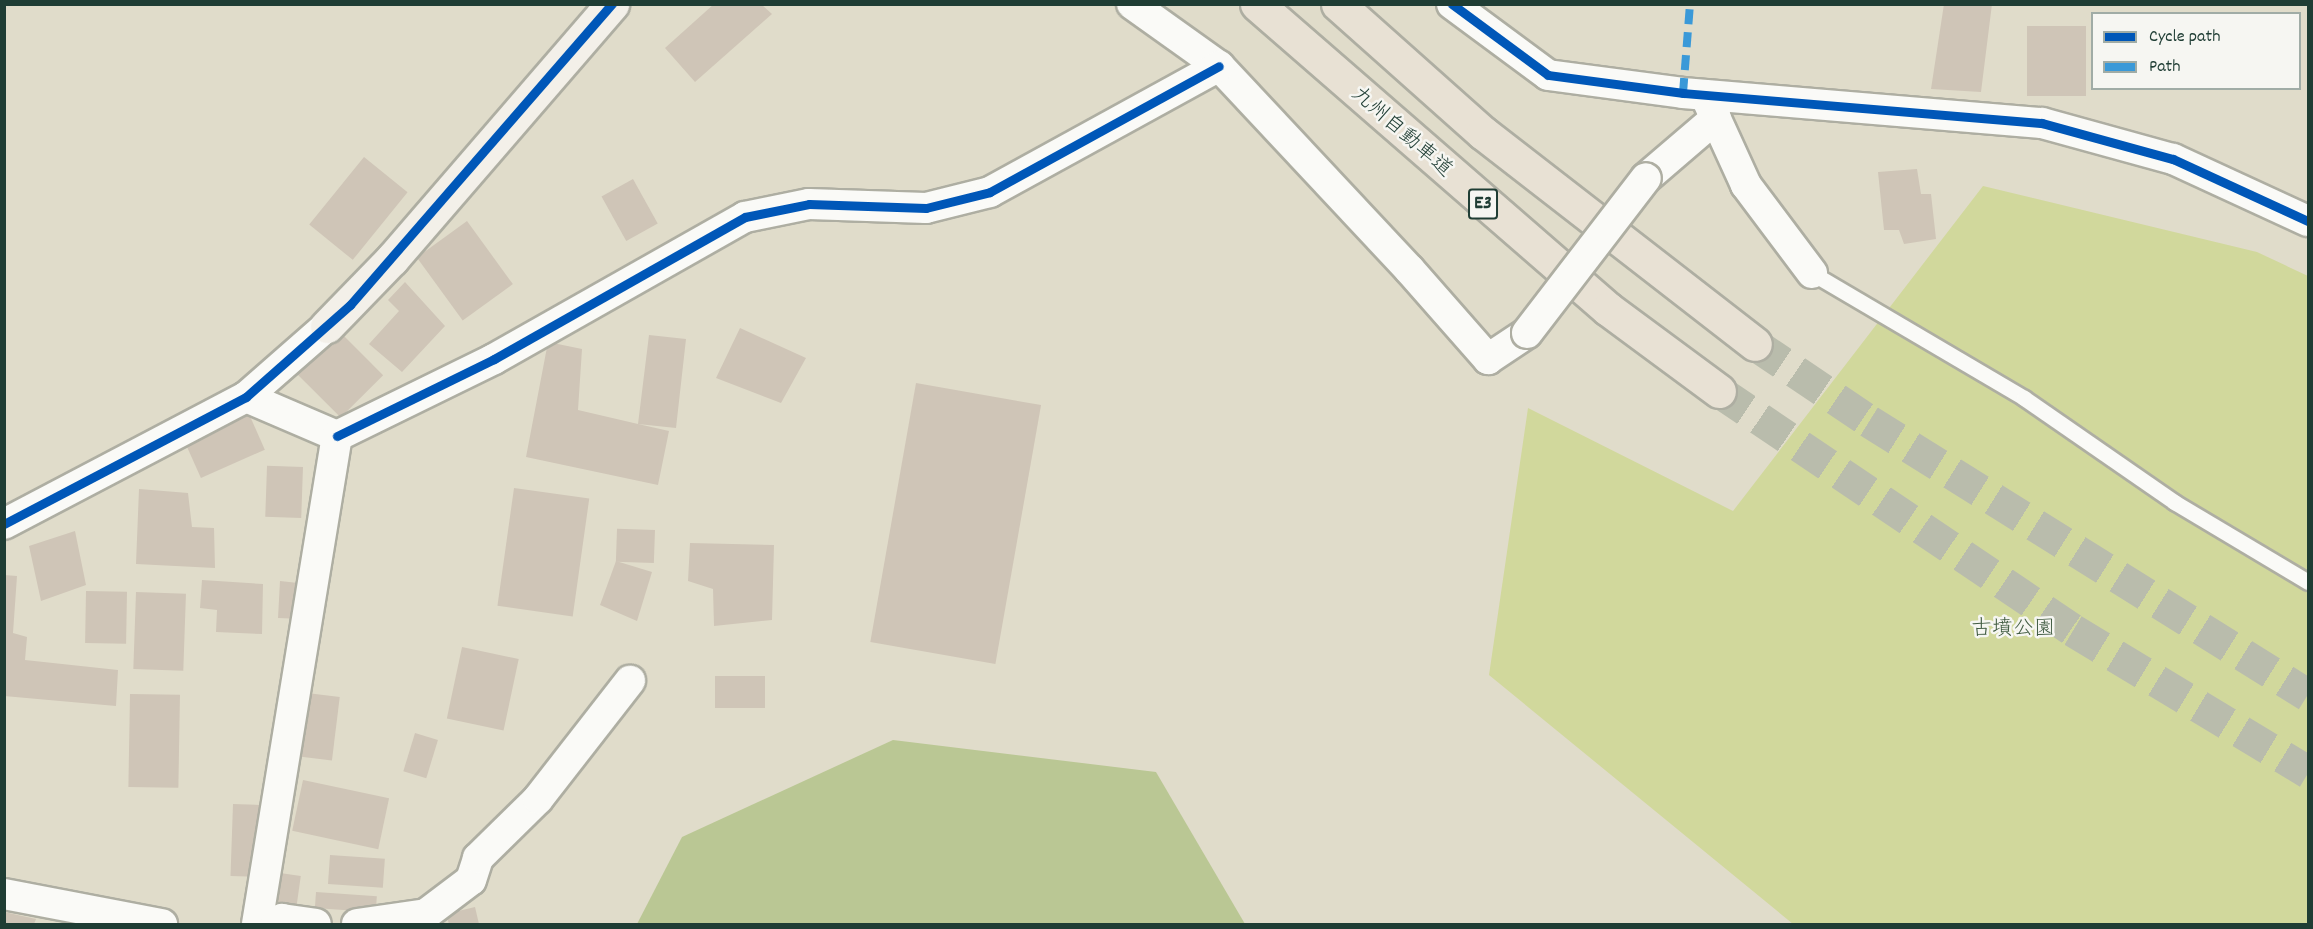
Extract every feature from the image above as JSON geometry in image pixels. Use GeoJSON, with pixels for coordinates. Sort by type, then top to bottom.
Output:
{"type":"FeatureCollection","features":[{"type":"Feature","properties":{"kind":"highway","name":"九州自動車道"},"geometry":{"type":"LineString","coordinates":[[1257,4],[1599,302],[1719,391]]}},
{"type":"Feature","properties":{"kind":"highway"},"geometry":{"type":"LineString","coordinates":[[1338,4],[1483,133],[1755,344]]}},
{"type":"Feature","properties":{"kind":"street"},"geometry":{"type":"LineString","coordinates":[[4,524],[246,397],[327,326],[392,259],[612,4]]}},
{"type":"Feature","properties":{"kind":"street"},"geometry":{"type":"LineString","coordinates":[[1132,4],[1219,66],[1409,269],[1488,359],[1527,333],[1646,178],[1711,106]]}},
{"type":"Feature","properties":{"kind":"street"},"geometry":{"type":"LineString","coordinates":[[1452,4],[1548,75],[1711,106],[2042,123],[2173,159],[2308,221]]}},
{"type":"Feature","properties":{"kind":"street"},"geometry":{"type":"LineString","coordinates":[[246,397],[337,436],[494,359],[745,217],[809,204],[926,208],[990,192],[1219,66]]}},
{"type":"Feature","properties":{"kind":"street"},"geometry":{"type":"LineString","coordinates":[[1711,106],[1746,185],[1812,273]]}},
{"type":"Feature","properties":{"kind":"street"},"geometry":{"type":"LineString","coordinates":[[257,924],[337,436]]}},
{"type":"Feature","properties":{"kind":"street"},"geometry":{"type":"LineString","coordinates":[[357,924],[426,914],[471,880],[478,858],[538,799],[630,681]]}},
{"type":"Feature","properties":{"kind":"street"},"geometry":{"type":"LineString","coordinates":[[4,894],[162,924]]}},
{"type":"Feature","properties":{"kind":"street"},"geometry":{"type":"LineString","coordinates":[[276,924],[282,919],[316,924]]}},
{"type":"Feature","properties":{"kind":"lane"},"geometry":{"type":"LineString","coordinates":[[1812,273],[2025,398],[2174,502],[2308,582]]}},
{"type":"Feature","properties":{"kind":"green space","name":"古墳公園"},"geometry":{"type":"Polygon","coordinates":[[[1983,186],[2257,252],[2308,276],[2308,924],[1793,924],[1489,675],[1528,408],[1733,511],[1983,186]]]}},
{"type":"Feature","properties":{"kind":"green space"},"geometry":{"type":"Polygon","coordinates":[[[893,740],[1156,772],[1245,924],[637,924],[682,837],[893,740]]]}},
{"type":"Feature","properties":{"kind":"building"},"geometry":{"type":"Polygon","coordinates":[[[714,4],[761,4],[772,14],[695,82],[665,48],[714,4]]]}},
{"type":"Feature","properties":{"kind":"building"},"geometry":{"type":"Polygon","coordinates":[[[1944,4],[1992,4],[1981,92],[1931,89],[1944,4]]]}},
{"type":"Feature","properties":{"kind":"building"},"geometry":{"type":"Polygon","coordinates":[[[2027,26],[2086,26],[2086,96],[2027,96],[2027,26]]]}},
{"type":"Feature","properties":{"kind":"building"},"geometry":{"type":"Polygon","coordinates":[[[364,157],[408,192],[353,260],[309,225],[364,157]]]}},
{"type":"Feature","properties":{"kind":"building"},"geometry":{"type":"Polygon","coordinates":[[[1917,169],[1921,194],[1931,194],[1936,239],[1904,244],[1899,230],[1884,230],[1878,172],[1917,169]]]}},
{"type":"Feature","properties":{"kind":"building"},"geometry":{"type":"Polygon","coordinates":[[[633,179],[658,224],[626,241],[602,196],[633,179]]]}},
{"type":"Feature","properties":{"kind":"building"},"geometry":{"type":"Polygon","coordinates":[[[467,221],[513,284],[463,321],[417,257],[467,221]]]}},
{"type":"Feature","properties":{"kind":"building"},"geometry":{"type":"Polygon","coordinates":[[[405,282],[445,326],[402,372],[369,344],[399,311],[388,300],[405,282]]]}},
{"type":"Feature","properties":{"kind":"building"},"geometry":{"type":"Polygon","coordinates":[[[740,328],[806,358],[781,403],[716,378],[740,328]]]}},
{"type":"Feature","properties":{"kind":"building"},"geometry":{"type":"Polygon","coordinates":[[[340,332],[383,375],[341,418],[298,374],[340,332]]]}},
{"type":"Feature","properties":{"kind":"building"},"geometry":{"type":"Polygon","coordinates":[[[649,335],[686,339],[676,428],[638,424],[649,335]]]}},
{"type":"Feature","properties":{"kind":"building"},"geometry":{"type":"Polygon","coordinates":[[[548,342],[582,349],[578,410],[669,431],[658,485],[526,457],[548,342]]]}},
{"type":"Feature","properties":{"kind":"building"},"geometry":{"type":"Polygon","coordinates":[[[916,383],[1041,405],[995,664],[870,642],[916,383]]]}},
{"type":"Feature","properties":{"kind":"building"},"geometry":{"type":"Polygon","coordinates":[[[249,414],[265,450],[201,478],[185,442],[249,414]]]}},
{"type":"Feature","properties":{"kind":"building"},"geometry":{"type":"Polygon","coordinates":[[[267,466],[303,467],[301,518],[265,517],[267,466]]]}},
{"type":"Feature","properties":{"kind":"building"},"geometry":{"type":"Polygon","coordinates":[[[514,488],[589,499],[573,616],[497,606],[514,488]]]}},
{"type":"Feature","properties":{"kind":"building"},"geometry":{"type":"Polygon","coordinates":[[[139,489],[188,493],[192,527],[214,528],[215,568],[136,564],[139,489]]]}},
{"type":"Feature","properties":{"kind":"building"},"geometry":{"type":"Polygon","coordinates":[[[617,529],[655,530],[654,563],[616,562],[617,529]]]}},
{"type":"Feature","properties":{"kind":"building"},"geometry":{"type":"Polygon","coordinates":[[[75,531],[86,585],[41,601],[29,546],[75,531]]]}},
{"type":"Feature","properties":{"kind":"building"},"geometry":{"type":"Polygon","coordinates":[[[690,543],[774,545],[772,620],[714,626],[713,589],[688,581],[690,543]]]}},
{"type":"Feature","properties":{"kind":"building"},"geometry":{"type":"Polygon","coordinates":[[[616,561],[652,572],[637,621],[600,605],[616,561]]]}},
{"type":"Feature","properties":{"kind":"building"},"geometry":{"type":"Polygon","coordinates":[[[4,575],[17,576],[13,633],[27,637],[25,660],[118,670],[116,706],[4,696],[4,575]]]}},
{"type":"Feature","properties":{"kind":"building"},"geometry":{"type":"Polygon","coordinates":[[[202,580],[263,584],[262,634],[216,632],[217,610],[200,608],[202,580]]]}},
{"type":"Feature","properties":{"kind":"building"},"geometry":{"type":"Polygon","coordinates":[[[280,581],[307,584],[302,619],[278,618],[280,581]]]}},
{"type":"Feature","properties":{"kind":"building"},"geometry":{"type":"Polygon","coordinates":[[[86,591],[127,592],[126,644],[85,643],[86,591]]]}},
{"type":"Feature","properties":{"kind":"building"},"geometry":{"type":"Polygon","coordinates":[[[136,592],[186,594],[183,671],[133,669],[136,592]]]}},
{"type":"Feature","properties":{"kind":"building"},"geometry":{"type":"Polygon","coordinates":[[[462,647],[519,659],[504,730],[447,718],[462,647]]]}},
{"type":"Feature","properties":{"kind":"building"},"geometry":{"type":"Polygon","coordinates":[[[715,676],[765,676],[765,708],[715,708],[715,676]]]}},
{"type":"Feature","properties":{"kind":"building"},"geometry":{"type":"Polygon","coordinates":[[[307,693],[340,697],[332,761],[299,757],[307,693]]]}},
{"type":"Feature","properties":{"kind":"building"},"geometry":{"type":"Polygon","coordinates":[[[130,694],[180,695],[178,788],[128,787],[130,694]]]}},
{"type":"Feature","properties":{"kind":"building"},"geometry":{"type":"Polygon","coordinates":[[[415,733],[438,740],[426,778],[403,771],[415,733]]]}},
{"type":"Feature","properties":{"kind":"building"},"geometry":{"type":"Polygon","coordinates":[[[303,780],[389,798],[378,849],[292,831],[303,780]]]}},
{"type":"Feature","properties":{"kind":"building"},"geometry":{"type":"Polygon","coordinates":[[[233,804],[270,805],[267,877],[230,876],[233,804]]]}},
{"type":"Feature","properties":{"kind":"building"},"geometry":{"type":"Polygon","coordinates":[[[330,855],[385,859],[383,888],[328,884],[330,855]]]}},
{"type":"Feature","properties":{"kind":"building"},"geometry":{"type":"Polygon","coordinates":[[[280,873],[301,876],[297,906],[276,903],[280,873]]]}},
{"type":"Feature","properties":{"kind":"building"},"geometry":{"type":"Polygon","coordinates":[[[316,892],[377,896],[376,912],[315,908],[316,892]]]}},
{"type":"Feature","properties":{"kind":"building"},"geometry":{"type":"Polygon","coordinates":[[[475,907],[479,924],[449,924],[446,914],[475,907]]]}},
{"type":"Feature","properties":{"kind":"building"},"geometry":{"type":"Polygon","coordinates":[[[4,912],[36,919],[34,924],[4,924],[4,912]]]}},
{"type":"Feature","properties":{"kind":"tunnel"},"geometry":{"type":"LineString","coordinates":[[1755,344],[1869,421],[2308,695]]}},
{"type":"Feature","properties":{"kind":"tunnel"},"geometry":{"type":"LineString","coordinates":[[1719,391],[2073,630],[2308,772]]}},
{"type":"Feature","properties":{"kind":"marked path"},"geometry":{"type":"LineString","coordinates":[[1683,93],[1690,4]]}},
{"type":"Feature","properties":{"kind":"cycle path"},"geometry":{"type":"LineString","coordinates":[[4,524],[246,397],[350,305],[612,4]]}},
{"type":"Feature","properties":{"kind":"cycle path"},"geometry":{"type":"LineString","coordinates":[[1452,4],[1548,75],[1683,93],[2042,123],[2173,159],[2308,221]]}},
{"type":"Feature","properties":{"kind":"cycle path"},"geometry":{"type":"LineString","coordinates":[[337,436],[494,359],[745,217],[809,204],[926,208],[990,192],[1219,66]]}}]}
